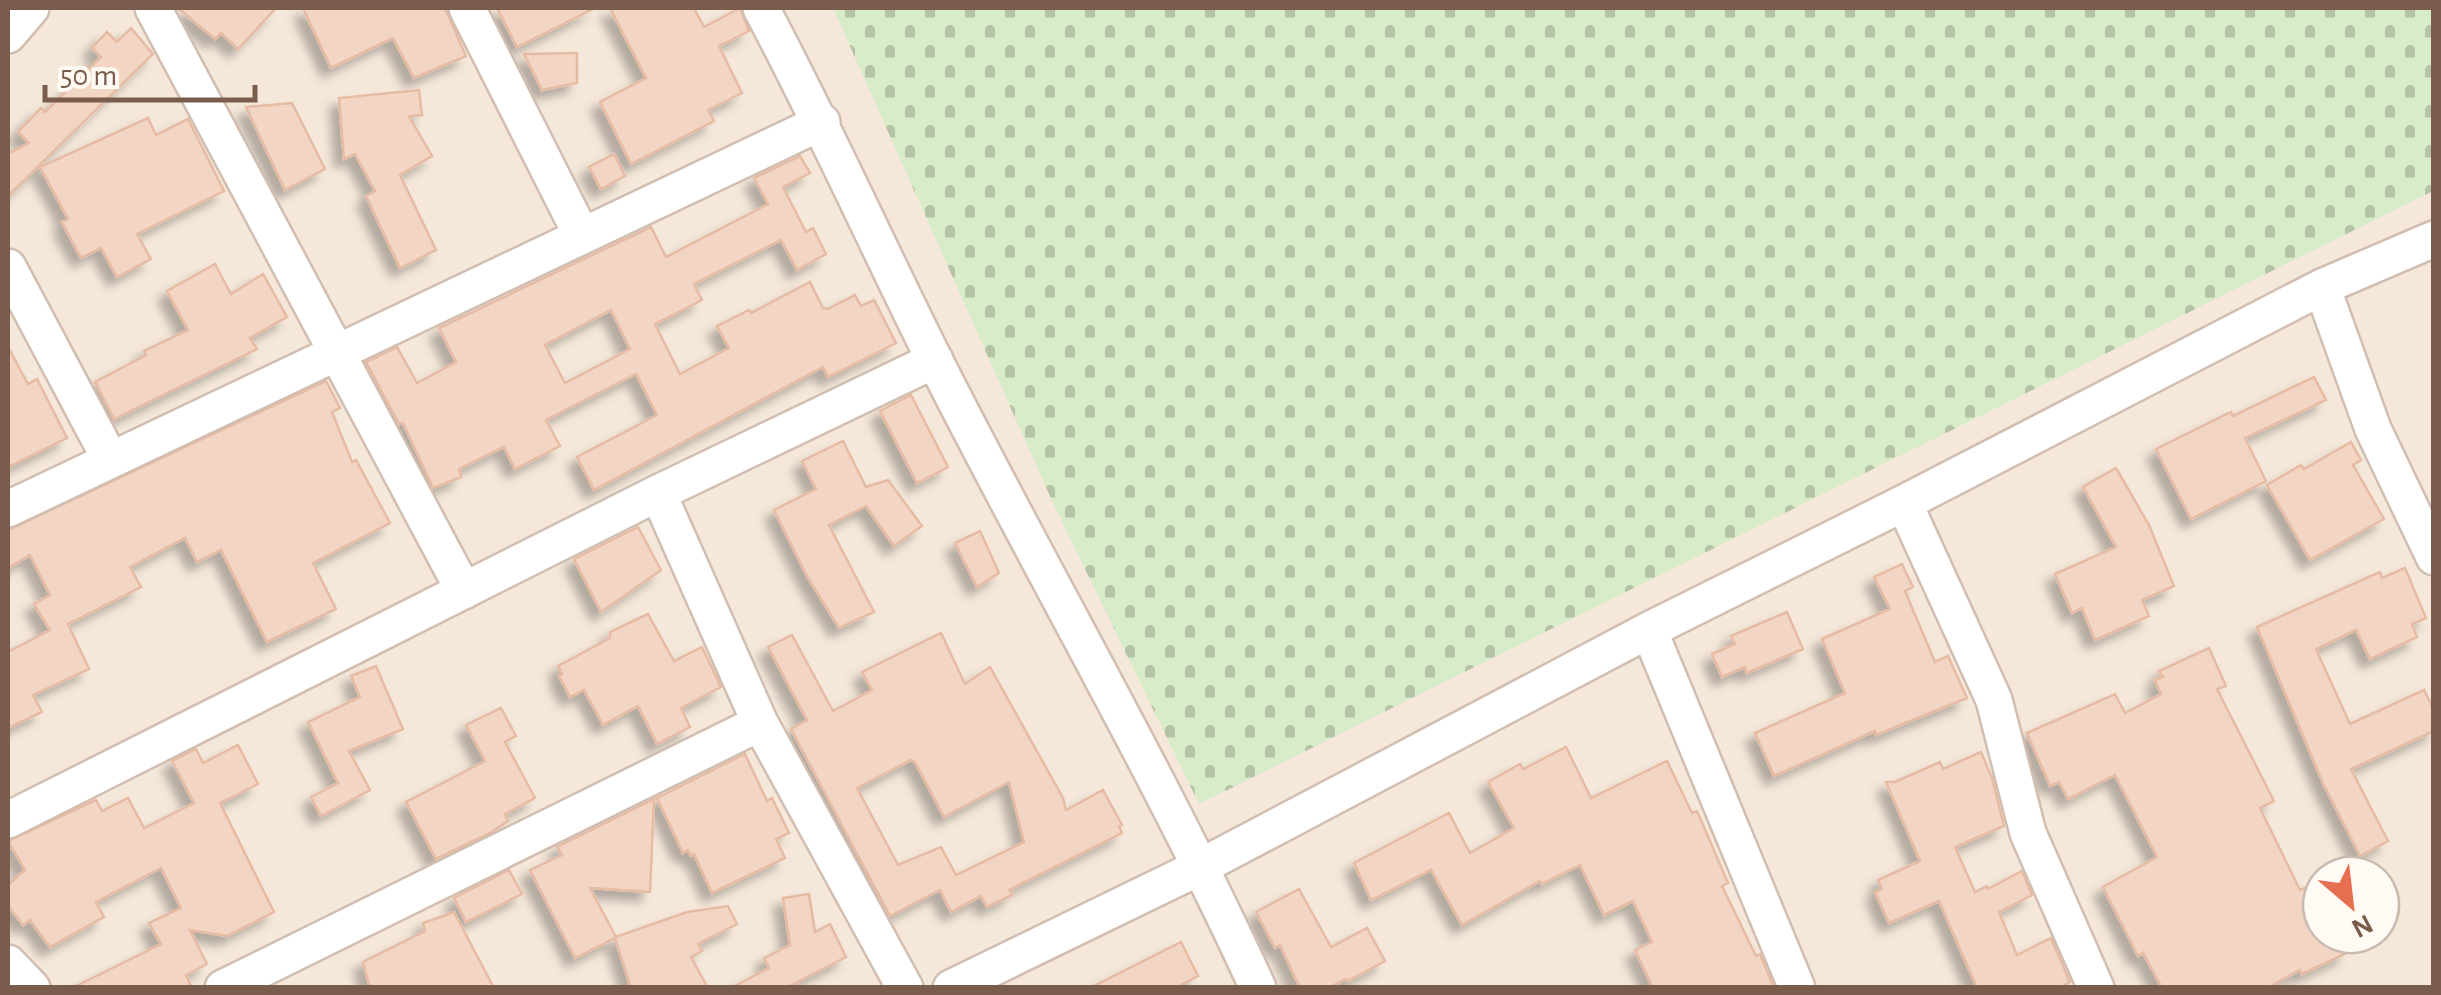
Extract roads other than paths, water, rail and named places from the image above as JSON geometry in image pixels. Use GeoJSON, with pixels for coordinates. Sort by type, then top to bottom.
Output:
{"type":"FeatureCollection","features":[{"type":"Feature","properties":{"kind":"street"},"geometry":{"type":"LineString","coordinates":[[8,35],[31,8]]}},
{"type":"Feature","properties":{"kind":"street"},"geometry":{"type":"LineString","coordinates":[[153,8],[464,592]]}},
{"type":"Feature","properties":{"kind":"street"},"geometry":{"type":"LineString","coordinates":[[467,8],[582,236]]}},
{"type":"Feature","properties":{"kind":"street"},"geometry":{"type":"LineString","coordinates":[[760,8],[822,122],[935,360],[1202,866],[1258,988]]}},
{"type":"Feature","properties":{"kind":"street"},"geometry":{"type":"LineString","coordinates":[[8,509],[822,122]]}},
{"type":"Feature","properties":{"kind":"street"},"geometry":{"type":"LineString","coordinates":[[951,988],[1202,866],[1649,630],[2322,288],[2434,238]]}},
{"type":"Feature","properties":{"kind":"street"},"geometry":{"type":"LineString","coordinates":[[8,266],[110,459]]}},
{"type":"Feature","properties":{"kind":"street"},"geometry":{"type":"LineString","coordinates":[[2322,288],[2373,429],[2432,546]]}},
{"type":"Feature","properties":{"kind":"street"},"geometry":{"type":"LineString","coordinates":[[8,820],[658,493],[935,360]]}},
{"type":"Feature","properties":{"kind":"street"},"geometry":{"type":"LineString","coordinates":[[658,493],[760,723],[905,988]]}},
{"type":"Feature","properties":{"kind":"street"},"geometry":{"type":"LineString","coordinates":[[1904,503],[1994,700],[2028,833],[2096,988]]}},
{"type":"Feature","properties":{"kind":"street"},"geometry":{"type":"LineString","coordinates":[[1649,630],[1798,988]]}},
{"type":"Feature","properties":{"kind":"street"},"geometry":{"type":"LineString","coordinates":[[223,988],[760,723]]}},
{"type":"Feature","properties":{"kind":"street"},"geometry":{"type":"LineString","coordinates":[[8,963],[32,988]]}}]}
